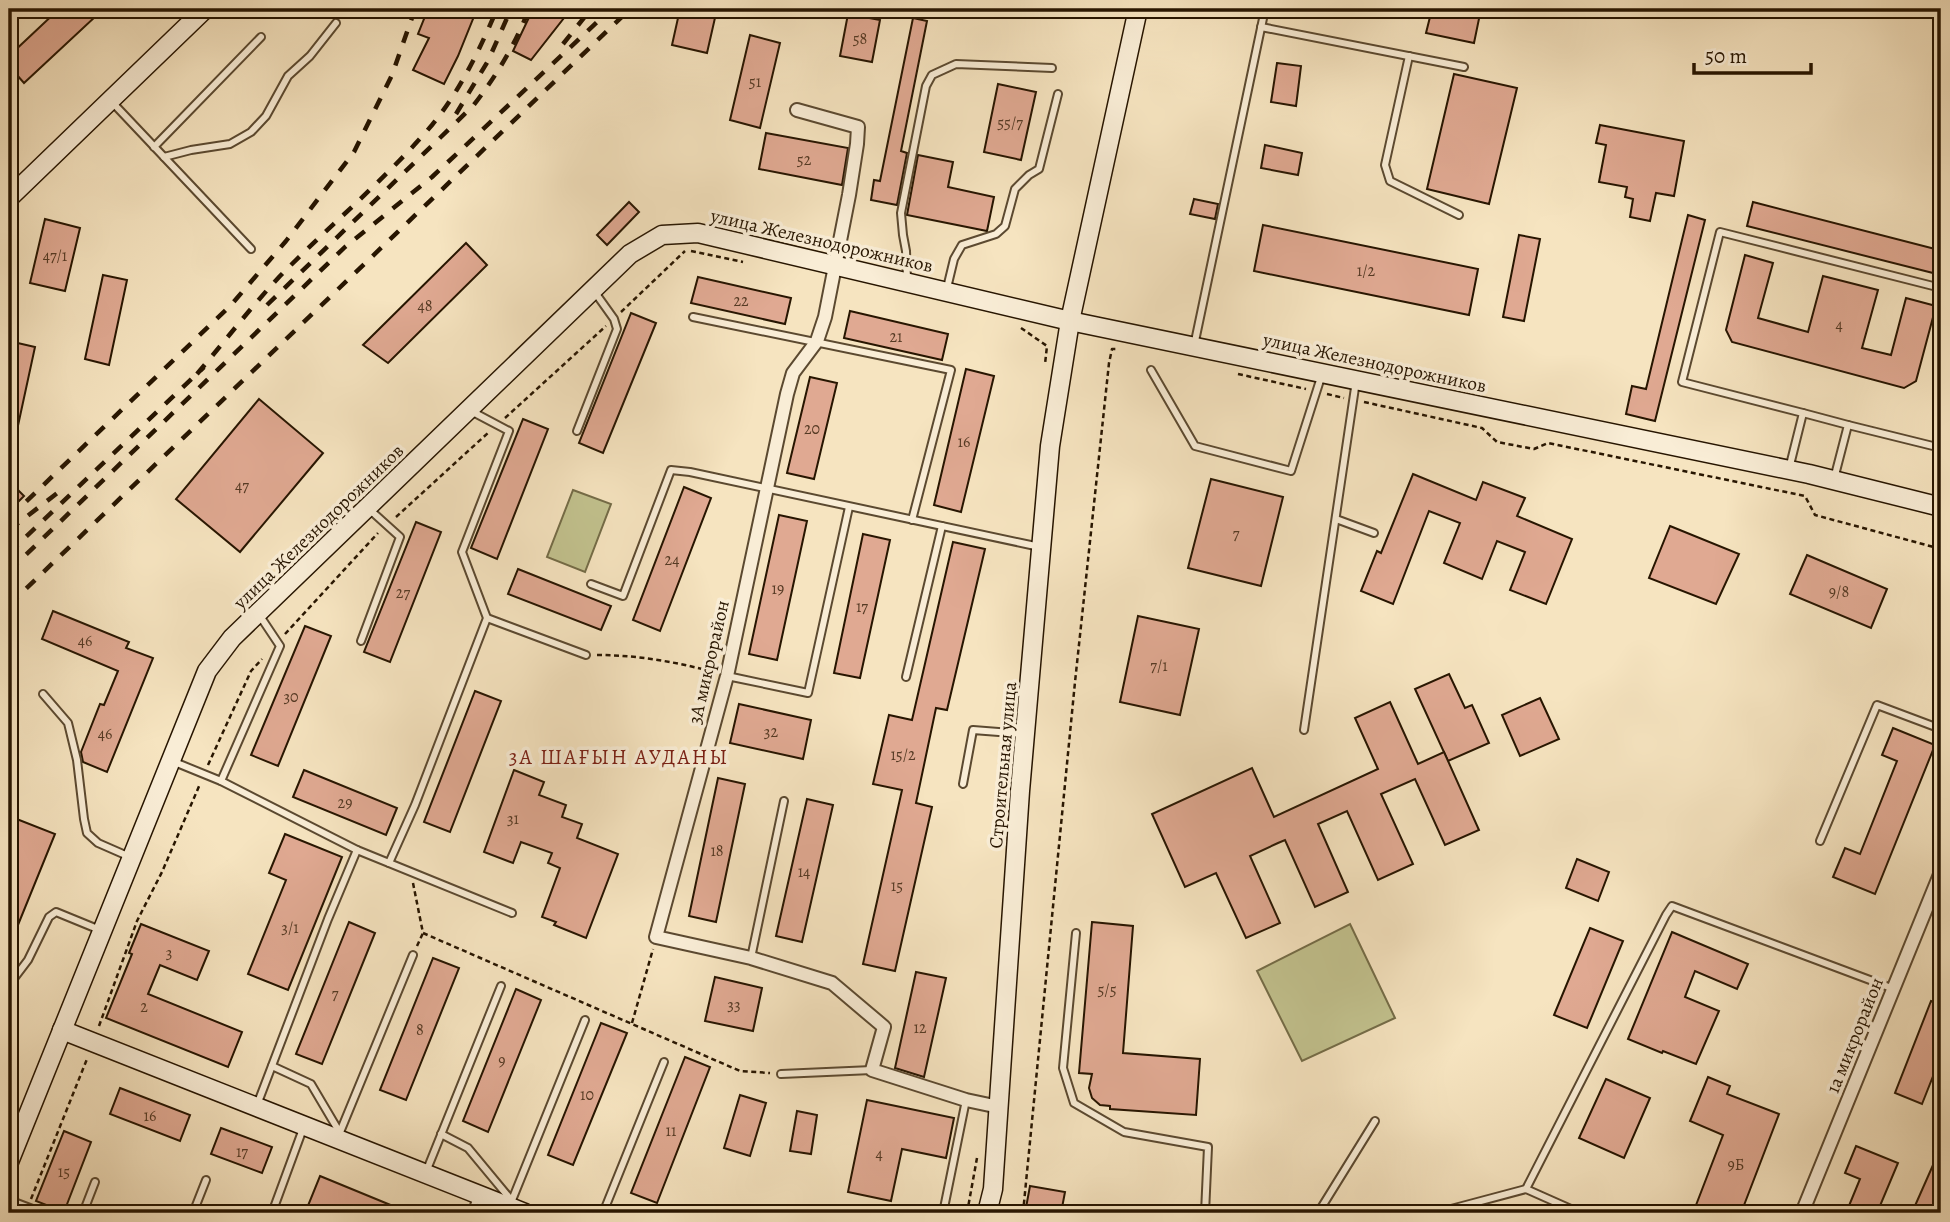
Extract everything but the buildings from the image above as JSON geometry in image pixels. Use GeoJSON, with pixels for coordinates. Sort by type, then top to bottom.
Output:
{"type":"FeatureCollection","features":[{"type":"Feature","properties":{"kind":"street"},"geometry":{"type":"LineString","coordinates":[[9,198],[205,9]]}},
{"type":"Feature","properties":{"kind":"street","name":"Строительная улица"},"geometry":{"type":"LineString","coordinates":[[987,1213],[993,1189],[1050,446],[1070,321],[1138,9]]}},
{"type":"Feature","properties":{"kind":"street","name":"3А микрорайон"},"geometry":{"type":"LineString","coordinates":[[656,937],[727,676],[793,373],[817,341],[825,317],[858,144],[858,127],[797,110]]}},
{"type":"Feature","properties":{"kind":"street","name":"улица Железнодорожников"},"geometry":{"type":"LineString","coordinates":[[9,1162],[207,671],[232,638],[629,254],[662,235],[698,233],[1070,321],[1788,470],[1941,507]]}},
{"type":"Feature","properties":{"kind":"street","name":"1а микрорайон"},"geometry":{"type":"LineString","coordinates":[[1802,1213],[1941,872]]}},
{"type":"Feature","properties":{"kind":"street"},"geometry":{"type":"LineString","coordinates":[[656,937],[751,958],[832,983],[884,1027],[872,1070],[966,1100],[999,1107]]}},
{"type":"Feature","properties":{"kind":"street"},"geometry":{"type":"LineString","coordinates":[[62,1030],[304,1126],[339,1136],[477,1195],[515,1207]]}},
{"type":"Feature","properties":{"kind":"lane"},"geometry":{"type":"LineString","coordinates":[[1194,346],[1265,9]]}},
{"type":"Feature","properties":{"kind":"lane"},"geometry":{"type":"LineString","coordinates":[[164,158],[191,150],[230,144],[251,132],[266,116],[288,76],[310,55],[336,23]]}},
{"type":"Feature","properties":{"kind":"lane"},"geometry":{"type":"LineString","coordinates":[[1261,27],[1464,67]]}},
{"type":"Feature","properties":{"kind":"lane"},"geometry":{"type":"LineString","coordinates":[[154,147],[261,37]]}},
{"type":"Feature","properties":{"kind":"lane"},"geometry":{"type":"LineString","coordinates":[[1409,56],[1385,165],[1390,181],[1459,215]]}},
{"type":"Feature","properties":{"kind":"lane"},"geometry":{"type":"LineString","coordinates":[[907,281],[901,213],[926,86],[932,75],[956,64],[1052,68]]}},
{"type":"Feature","properties":{"kind":"lane"},"geometry":{"type":"LineString","coordinates":[[946,290],[954,259],[962,245],[996,234],[1005,226],[1015,189],[1039,169],[1058,94]]}},
{"type":"Feature","properties":{"kind":"lane"},"geometry":{"type":"LineString","coordinates":[[111,100],[251,249]]}},
{"type":"Feature","properties":{"kind":"lane"},"geometry":{"type":"LineString","coordinates":[[1941,288],[1720,232],[1682,382],[1941,448]]}},
{"type":"Feature","properties":{"kind":"lane"},"geometry":{"type":"LineString","coordinates":[[577,431],[616,335],[617,324],[593,290]]}},
{"type":"Feature","properties":{"kind":"lane"},"geometry":{"type":"LineString","coordinates":[[693,317],[951,370],[912,520]]}},
{"type":"Feature","properties":{"kind":"lane"},"geometry":{"type":"LineString","coordinates":[[1151,370],[1195,446],[1291,471],[1322,373]]}},
{"type":"Feature","properties":{"kind":"lane"},"geometry":{"type":"LineString","coordinates":[[1304,730],[1356,380]]}},
{"type":"Feature","properties":{"kind":"lane"},"geometry":{"type":"LineString","coordinates":[[389,863],[415,804],[487,618],[462,552],[509,431],[469,410]]}},
{"type":"Feature","properties":{"kind":"lane"},"geometry":{"type":"LineString","coordinates":[[1788,470],[1803,412]]}},
{"type":"Feature","properties":{"kind":"lane"},"geometry":{"type":"LineString","coordinates":[[1834,480],[1848,425]]}},
{"type":"Feature","properties":{"kind":"lane"},"geometry":{"type":"LineString","coordinates":[[591,584],[624,596],[671,470],[1042,548]]}},
{"type":"Feature","properties":{"kind":"lane"},"geometry":{"type":"LineString","coordinates":[[727,676],[808,693],[849,507]]}},
{"type":"Feature","properties":{"kind":"lane"},"geometry":{"type":"LineString","coordinates":[[361,641],[400,537],[367,508]]}},
{"type":"Feature","properties":{"kind":"lane"},"geometry":{"type":"LineString","coordinates":[[1336,519],[1374,533]]}},
{"type":"Feature","properties":{"kind":"lane"},"geometry":{"type":"LineString","coordinates":[[906,677],[942,526]]}},
{"type":"Feature","properties":{"kind":"lane"},"geometry":{"type":"LineString","coordinates":[[221,781],[280,646],[258,613]]}},
{"type":"Feature","properties":{"kind":"lane"},"geometry":{"type":"LineString","coordinates":[[487,618],[586,655]]}},
{"type":"Feature","properties":{"kind":"lane"},"geometry":{"type":"LineString","coordinates":[[43,694],[68,723],[77,760],[83,819],[88,833],[98,843],[131,858]]}},
{"type":"Feature","properties":{"kind":"lane"},"geometry":{"type":"LineString","coordinates":[[1820,841],[1877,705],[1941,729]]}},
{"type":"Feature","properties":{"kind":"lane"},"geometry":{"type":"LineString","coordinates":[[963,784],[973,730],[1026,734]]}},
{"type":"Feature","properties":{"kind":"lane"},"geometry":{"type":"LineString","coordinates":[[170,760],[221,781],[357,850],[512,913]]}},
{"type":"Feature","properties":{"kind":"lane"},"geometry":{"type":"LineString","coordinates":[[751,958],[784,801]]}},
{"type":"Feature","properties":{"kind":"lane"},"geometry":{"type":"LineString","coordinates":[[256,1107],[357,850]]}},
{"type":"Feature","properties":{"kind":"lane"},"geometry":{"type":"LineString","coordinates":[[1526,1189],[1672,906],[1894,989]]}},
{"type":"Feature","properties":{"kind":"lane"},"geometry":{"type":"LineString","coordinates":[[9,985],[28,960],[49,917],[56,912],[102,931]]}},
{"type":"Feature","properties":{"kind":"lane"},"geometry":{"type":"LineString","coordinates":[[1076,933],[1063,1068],[1074,1103],[1124,1132],[1208,1147],[1205,1213]]}},
{"type":"Feature","properties":{"kind":"lane"},"geometry":{"type":"LineString","coordinates":[[339,1136],[413,955]]}},
{"type":"Feature","properties":{"kind":"lane"},"geometry":{"type":"LineString","coordinates":[[425,1174],[501,986]]}},
{"type":"Feature","properties":{"kind":"lane"},"geometry":{"type":"LineString","coordinates":[[515,1207],[585,1020]]}},
{"type":"Feature","properties":{"kind":"lane"},"geometry":{"type":"LineString","coordinates":[[603,1213],[664,1062]]}},
{"type":"Feature","properties":{"kind":"lane"},"geometry":{"type":"LineString","coordinates":[[272,1066],[312,1084],[339,1136]]}},
{"type":"Feature","properties":{"kind":"lane"},"geometry":{"type":"LineString","coordinates":[[781,1074],[872,1070]]}},
{"type":"Feature","properties":{"kind":"lane"},"geometry":{"type":"LineString","coordinates":[[943,1213],[966,1100]]}},
{"type":"Feature","properties":{"kind":"lane"},"geometry":{"type":"LineString","coordinates":[[1318,1213],[1375,1121]]}},
{"type":"Feature","properties":{"kind":"lane"},"geometry":{"type":"LineString","coordinates":[[272,1213],[304,1126]]}},
{"type":"Feature","properties":{"kind":"lane"},"geometry":{"type":"LineString","coordinates":[[441,1134],[468,1148],[515,1207]]}},
{"type":"Feature","properties":{"kind":"lane"},"geometry":{"type":"LineString","coordinates":[[193,1213],[206,1180]]}},
{"type":"Feature","properties":{"kind":"lane"},"geometry":{"type":"LineString","coordinates":[[83,1213],[95,1182]]}},
{"type":"Feature","properties":{"kind":"lane"},"geometry":{"type":"LineString","coordinates":[[1436,1213],[1526,1189],[1580,1213]]}},
{"type":"Feature","properties":{"kind":"lane"},"geometry":{"type":"LineString","coordinates":[[472,1213],[477,1195]]}},
{"type":"Feature","properties":{"kind":"lane"},"geometry":{"type":"LineString","coordinates":[[9,1200],[43,1213]]}},
{"type":"Feature","properties":{"kind":"path"},"geometry":{"type":"LineString","coordinates":[[27,1208],[93,1043],[137,921],[162,872],[251,671],[387,525],[686,250],[751,264]]}},
{"type":"Feature","properties":{"kind":"path"},"geometry":{"type":"LineString","coordinates":[[1013,322],[1047,346]]}},
{"type":"Feature","properties":{"kind":"path"},"geometry":{"type":"LineString","coordinates":[[1023,1213],[1109,363],[1112,349],[1123,349]]}},
{"type":"Feature","properties":{"kind":"path"},"geometry":{"type":"LineString","coordinates":[[1239,374],[1482,428],[1497,442],[1534,449],[1548,443],[1805,496],[1815,515],[1941,549]]}},
{"type":"Feature","properties":{"kind":"path"},"geometry":{"type":"LineString","coordinates":[[586,655],[654,659],[727,676]]}},
{"type":"Feature","properties":{"kind":"path"},"geometry":{"type":"LineString","coordinates":[[411,872],[423,933],[740,1071],[781,1074]]}},
{"type":"Feature","properties":{"kind":"path"},"geometry":{"type":"LineString","coordinates":[[632,1023],[656,937]]}},
{"type":"Feature","properties":{"kind":"green space"},"geometry":{"type":"Polygon","coordinates":[[[573,490],[611,504],[585,572],[547,557],[573,490]]]}},
{"type":"Feature","properties":{"kind":"green space"},"geometry":{"type":"Polygon","coordinates":[[[1350,924],[1395,1018],[1302,1061],[1257,971],[1350,924]]]}},
{"type":"Feature","properties":{"kind":"railway"},"geometry":{"type":"LineString","coordinates":[[9,518],[231,305],[286,241],[354,152],[392,75],[415,9]]}},
{"type":"Feature","properties":{"kind":"railway"},"geometry":{"type":"LineString","coordinates":[[197,374],[280,276],[396,164],[432,125],[469,69],[497,9]]}},
{"type":"Feature","properties":{"kind":"railway"},"geometry":{"type":"LineString","coordinates":[[456,114],[488,61],[511,9]]}},
{"type":"Feature","properties":{"kind":"railway"},"geometry":{"type":"LineString","coordinates":[[267,305],[473,106],[505,59],[529,9]]}},
{"type":"Feature","properties":{"kind":"railway"},"geometry":{"type":"LineString","coordinates":[[563,44],[591,9]]}},
{"type":"Feature","properties":{"kind":"railway"},"geometry":{"type":"LineString","coordinates":[[9,571],[345,247],[432,177],[611,9]]}},
{"type":"Feature","properties":{"kind":"railway"},"geometry":{"type":"LineString","coordinates":[[9,605],[630,9]]}},
{"type":"Feature","properties":{"kind":"railway"},"geometry":{"type":"LineString","coordinates":[[9,553],[204,367]]}},
{"type":"Feature","properties":{"kind":"railway"},"geometry":{"type":"LineString","coordinates":[[9,530],[64,488]]}},
{"type":"Feature","properties":{"kind":"district","name":"3А ШАҒЫН АУДАНЫ"},"geometry":{"type":"Point","coordinates":[619,757]}}]}
